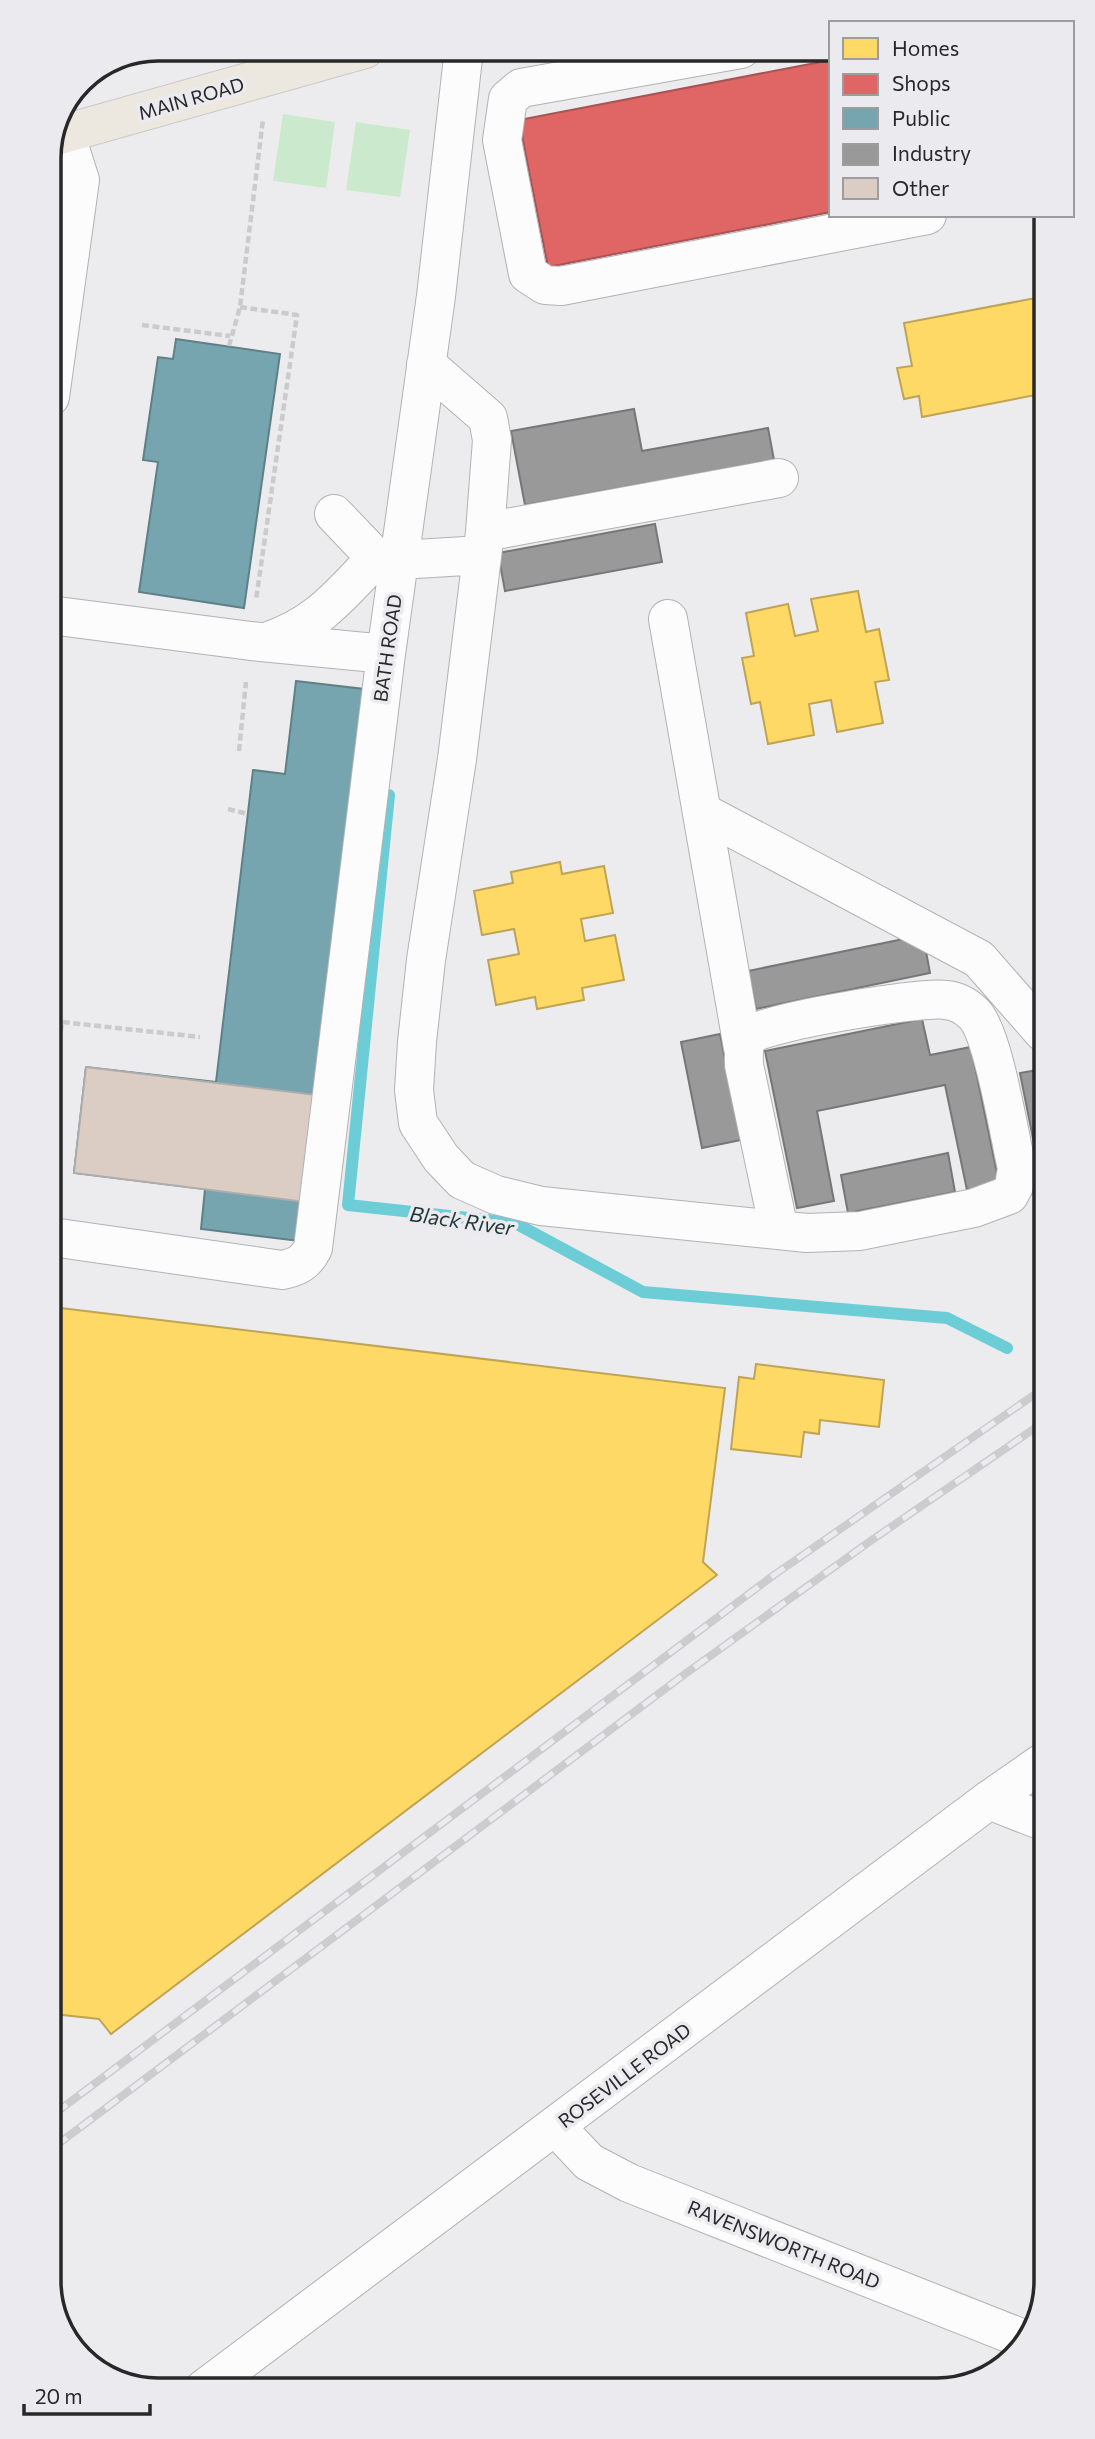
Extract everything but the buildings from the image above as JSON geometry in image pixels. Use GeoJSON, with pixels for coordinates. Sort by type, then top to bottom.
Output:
{"type":"FeatureCollection","features":[{"type":"Feature","properties":{"kind":"main road","name":"MAIN ROAD"},"geometry":{"type":"LineString","coordinates":[[66,130],[321,61]]}},
{"type":"Feature","properties":{"kind":"street","name":"BATH ROAD"},"geometry":{"type":"LineString","coordinates":[[61,1238],[282,1270],[298,1267],[313,1248],[386,654],[388,559],[426,364],[463,61]]}},
{"type":"Feature","properties":{"kind":"street"},"geometry":{"type":"LineString","coordinates":[[619,61],[521,88],[508,99],[502,139],[525,264],[528,274],[545,285],[561,286],[917,217]]}},
{"type":"Feature","properties":{"kind":"street"},"geometry":{"type":"LineString","coordinates":[[61,317],[80,180],[64,138]]}},
{"type":"Feature","properties":{"kind":"street"},"geometry":{"type":"LineString","coordinates":[[426,364],[488,418],[492,440],[483,544],[457,759],[426,960],[414,1090],[418,1123],[441,1158],[462,1180],[496,1195],[541,1206],[807,1233],[860,1231],[974,1208],[1009,1195],[1014,1186],[1017,1168],[989,1042],[975,1015],[961,1004],[944,999],[827,1014],[760,1030],[750,1035],[743,1048]]}},
{"type":"Feature","properties":{"kind":"street"},"geometry":{"type":"LineString","coordinates":[[61,616],[257,630],[298,630],[388,559],[483,544],[779,478]]}},
{"type":"Feature","properties":{"kind":"street"},"geometry":{"type":"LineString","coordinates":[[334,514],[388,559]]}},
{"type":"Feature","properties":{"kind":"street"},"geometry":{"type":"LineString","coordinates":[[668,619],[744,1065],[779,1230]]}},
{"type":"Feature","properties":{"kind":"street"},"geometry":{"type":"LineString","coordinates":[[257,630],[386,654]]}},
{"type":"Feature","properties":{"kind":"street"},"geometry":{"type":"LineString","coordinates":[[702,812],[979,958],[1034,1023]]}},
{"type":"Feature","properties":{"kind":"street","name":"ROSEVILLE ROAD"},"geometry":{"type":"LineString","coordinates":[[219,2378],[1034,1769]]}},
{"type":"Feature","properties":{"kind":"street"},"geometry":{"type":"LineString","coordinates":[[989,1800],[1034,1818]]}},
{"type":"Feature","properties":{"kind":"street","name":"RAVENSWORTH ROAD"},"geometry":{"type":"LineString","coordinates":[[556,2127],[589,2162],[629,2183],[1016,2336]]}},
{"type":"Feature","properties":{"kind":"path"},"geometry":{"type":"LineString","coordinates":[[229,346],[240,307],[264,115]]}},
{"type":"Feature","properties":{"kind":"path"},"geometry":{"type":"LineString","coordinates":[[239,751],[297,315],[240,307]]}},
{"type":"Feature","properties":{"kind":"path"},"geometry":{"type":"LineString","coordinates":[[142,325],[230,336]]}},
{"type":"Feature","properties":{"kind":"path"},"geometry":{"type":"LineString","coordinates":[[228,808],[248,814]]}},
{"type":"Feature","properties":{"kind":"path"},"geometry":{"type":"LineString","coordinates":[[61,1029],[62,1022],[200,1037]]}},
{"type":"Feature","properties":{"kind":"green space"},"geometry":{"type":"Polygon","coordinates":[[[283,114],[335,122],[326,188],[273,181],[283,114]]]}},
{"type":"Feature","properties":{"kind":"green space"},"geometry":{"type":"Polygon","coordinates":[[[356,122],[410,130],[400,197],[346,190],[356,122]]]}},
{"type":"Feature","properties":{"kind":"waterway","name":"Black River"},"geometry":{"type":"LineString","coordinates":[[389,795],[348,1205],[515,1223],[643,1292],[947,1318],[1007,1348]]}},
{"type":"Feature","properties":{"kind":"railway"},"geometry":{"type":"LineString","coordinates":[[61,2109],[774,1575],[1034,1395]]}},
{"type":"Feature","properties":{"kind":"railway"},"geometry":{"type":"LineString","coordinates":[[61,2142],[685,1674],[869,1542],[1034,1429]]}}]}
